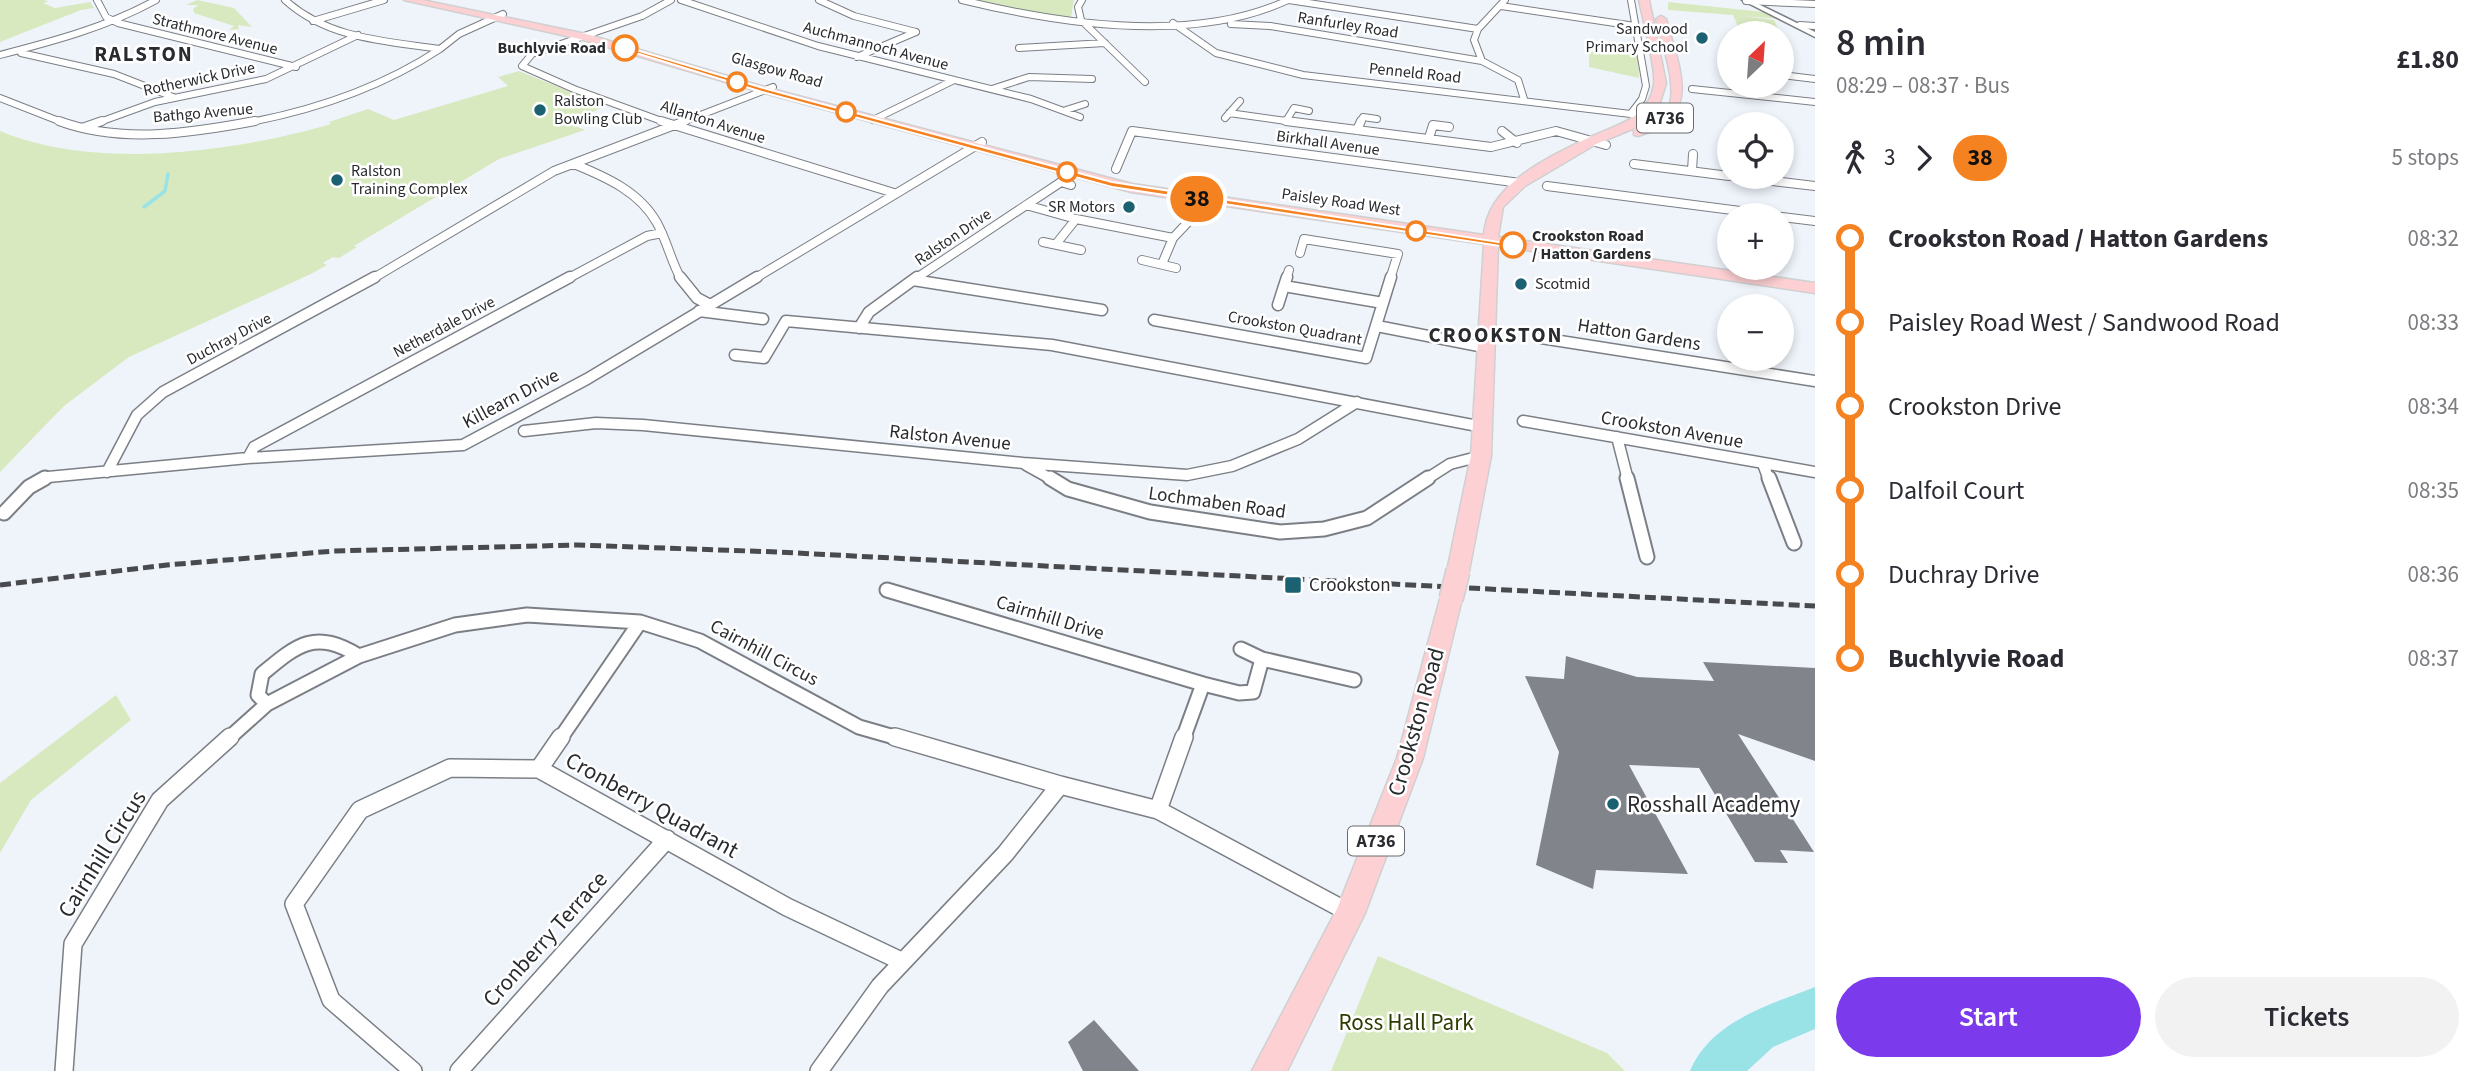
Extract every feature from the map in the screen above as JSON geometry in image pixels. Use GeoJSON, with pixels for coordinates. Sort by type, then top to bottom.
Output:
{"type":"FeatureCollection","features":[{"type":"Feature","properties":{"kind":"main road","name":"Glasgow Road"},"geometry":{"type":"LineString","coordinates":[[409,0],[438,3],[551,26],[978,145],[1113,176]]}},
{"type":"Feature","properties":{"kind":"main road","name":"A736"},"geometry":{"type":"LineString","coordinates":[[1481,456],[1490,238],[1497,206],[1520,183],[1550,164],[1647,115],[1656,102],[1660,83],[1643,0]]}},
{"type":"Feature","properties":{"kind":"main road","name":"A736"},"geometry":{"type":"LineString","coordinates":[[1550,164],[1606,145],[1664,118],[1674,107],[1677,87],[1658,0]]}},
{"type":"Feature","properties":{"kind":"main road","name":"Paisley Road West"},"geometry":{"type":"LineString","coordinates":[[1113,176],[1191,194],[1815,288]]}},
{"type":"Feature","properties":{"kind":"main road","name":"Paisley Road West"},"geometry":{"type":"LineString","coordinates":[[1490,238],[1815,280]]}},
{"type":"Feature","properties":{"kind":"main road","name":"Crookston Road"},"geometry":{"type":"LineString","coordinates":[[1268,1071],[1283,1048],[1350,913],[1410,758],[1458,571],[1481,456]]}},
{"type":"Feature","properties":{"kind":"street"},"geometry":{"type":"LineString","coordinates":[[97,0],[109,19]]}},
{"type":"Feature","properties":{"kind":"street"},"geometry":{"type":"LineString","coordinates":[[0,55],[59,40],[109,19],[132,13],[156,0]]}},
{"type":"Feature","properties":{"kind":"street"},"geometry":{"type":"LineString","coordinates":[[285,0],[313,22],[358,35],[440,49]]}},
{"type":"Feature","properties":{"kind":"street"},"geometry":{"type":"LineString","coordinates":[[313,22],[384,0]]}},
{"type":"Feature","properties":{"kind":"street"},"geometry":{"type":"LineString","coordinates":[[586,35],[642,16],[671,0]]}},
{"type":"Feature","properties":{"kind":"street","name":"Auchmannoch Avenue"},"geometry":{"type":"LineString","coordinates":[[681,0],[777,34],[857,57],[992,89],[1066,110],[1080,117]]}},
{"type":"Feature","properties":{"kind":"street"},"geometry":{"type":"LineString","coordinates":[[818,0],[854,16],[916,32],[857,57]]}},
{"type":"Feature","properties":{"kind":"street"},"geometry":{"type":"LineString","coordinates":[[962,0],[1026,14],[1081,20],[1173,23],[1210,22],[1255,15],[1289,0],[1478,29]]}},
{"type":"Feature","properties":{"kind":"street"},"geometry":{"type":"LineString","coordinates":[[1082,0],[1079,7],[1081,20],[1145,82]]}},
{"type":"Feature","properties":{"kind":"street"},"geometry":{"type":"LineString","coordinates":[[1631,0],[1646,86],[1642,99],[1632,112]]}},
{"type":"Feature","properties":{"kind":"street"},"geometry":{"type":"LineString","coordinates":[[1745,0],[1815,4]]}},
{"type":"Feature","properties":{"kind":"street"},"geometry":{"type":"LineString","coordinates":[[1745,0],[1800,25],[1815,35]]}},
{"type":"Feature","properties":{"kind":"street"},"geometry":{"type":"LineString","coordinates":[[1524,99],[1517,80],[1482,61],[1474,40],[1478,29],[1503,3],[1635,26]]}},
{"type":"Feature","properties":{"kind":"street","name":"Bathgo Avenue"},"geometry":{"type":"LineString","coordinates":[[0,98],[81,128],[139,133],[251,125],[334,100],[415,68],[459,34],[500,15]]}},
{"type":"Feature","properties":{"kind":"street","name":"Strathmore Avenue"},"geometry":{"type":"LineString","coordinates":[[109,19],[130,27],[195,40],[296,66]]}},
{"type":"Feature","properties":{"kind":"street","name":"Ranfurley Road"},"geometry":{"type":"LineString","coordinates":[[1210,22],[1270,26],[1482,61]]}},
{"type":"Feature","properties":{"kind":"street","name":"Penneld Road"},"geometry":{"type":"LineString","coordinates":[[1173,23],[1216,53],[1272,69],[1664,118]]}},
{"type":"Feature","properties":{"kind":"street"},"geometry":{"type":"LineString","coordinates":[[1800,25],[1815,26]]}},
{"type":"Feature","properties":{"kind":"street","name":"Rotherwick Drive"},"geometry":{"type":"LineString","coordinates":[[81,128],[112,115],[173,97],[252,83],[296,66],[358,35]]}},
{"type":"Feature","properties":{"kind":"street","name":"Allanton Avenue"},"geometry":{"type":"LineString","coordinates":[[586,35],[532,54],[522,66],[529,72],[569,88],[674,125],[894,193]]}},
{"type":"Feature","properties":{"kind":"street"},"geometry":{"type":"LineString","coordinates":[[1019,48],[1105,43]]}},
{"type":"Feature","properties":{"kind":"street"},"geometry":{"type":"LineString","coordinates":[[17,52],[114,74],[173,97]]}},
{"type":"Feature","properties":{"kind":"street"},"geometry":{"type":"LineString","coordinates":[[992,89],[1011,79],[1027,76],[1092,78]]}},
{"type":"Feature","properties":{"kind":"street"},"geometry":{"type":"LineString","coordinates":[[1794,76],[1815,79]]}},
{"type":"Feature","properties":{"kind":"street"},"geometry":{"type":"LineString","coordinates":[[878,118],[954,80]]}},
{"type":"Feature","properties":{"kind":"street","name":"Duchray Drive"},"geometry":{"type":"LineString","coordinates":[[107,472],[137,415],[163,392],[338,299],[554,171],[769,88]]}},
{"type":"Feature","properties":{"kind":"street"},"geometry":{"type":"LineString","coordinates":[[1692,89],[1717,90]]}},
{"type":"Feature","properties":{"kind":"street"},"geometry":{"type":"LineString","coordinates":[[1788,98],[1815,102]]}},
{"type":"Feature","properties":{"kind":"street"},"geometry":{"type":"LineString","coordinates":[[1240,101],[1227,116],[1491,147],[1517,143],[1556,131],[1606,145]]}},
{"type":"Feature","properties":{"kind":"street"},"geometry":{"type":"LineString","coordinates":[[1066,110],[1085,104]]}},
{"type":"Feature","properties":{"kind":"street"},"geometry":{"type":"LineString","coordinates":[[1286,121],[1293,108],[1309,111]]}},
{"type":"Feature","properties":{"kind":"street"},"geometry":{"type":"LineString","coordinates":[[1357,130],[1363,117],[1377,119]]}},
{"type":"Feature","properties":{"kind":"street"},"geometry":{"type":"LineString","coordinates":[[1429,138],[1433,125],[1449,127]]}},
{"type":"Feature","properties":{"kind":"street","name":"Birkhall Avenue"},"geometry":{"type":"LineString","coordinates":[[1113,176],[1132,131],[1520,183]]}},
{"type":"Feature","properties":{"kind":"street"},"geometry":{"type":"LineString","coordinates":[[1502,131],[1517,143]]}},
{"type":"Feature","properties":{"kind":"street","name":"Killearn Drive"},"geometry":{"type":"LineString","coordinates":[[4,513],[29,487],[47,477],[248,458],[463,445],[485,436],[586,379],[978,145]]}},
{"type":"Feature","properties":{"kind":"street"},"geometry":{"type":"LineString","coordinates":[[1692,172],[1693,154]]}},
{"type":"Feature","properties":{"kind":"street"},"geometry":{"type":"LineString","coordinates":[[574,164],[625,189],[650,212],[662,233],[671,263],[696,299],[710,306]]}},
{"type":"Feature","properties":{"kind":"street"},"geometry":{"type":"LineString","coordinates":[[1634,164],[1717,175]]}},
{"type":"Feature","properties":{"kind":"street"},"geometry":{"type":"LineString","coordinates":[[1794,181],[1815,186]]}},
{"type":"Feature","properties":{"kind":"street","name":"Ralston Drive"},"geometry":{"type":"LineString","coordinates":[[859,328],[869,312],[913,280],[1061,182],[1071,185]]}},
{"type":"Feature","properties":{"kind":"street"},"geometry":{"type":"LineString","coordinates":[[1547,187],[1717,208]]}},
{"type":"Feature","properties":{"kind":"street"},"geometry":{"type":"LineString","coordinates":[[1026,205],[1076,219],[1173,238]]}},
{"type":"Feature","properties":{"kind":"street"},"geometry":{"type":"LineString","coordinates":[[1794,218],[1815,221]]}},
{"type":"Feature","properties":{"kind":"street"},"geometry":{"type":"LineString","coordinates":[[1056,244],[1076,219]]}},
{"type":"Feature","properties":{"kind":"street"},"geometry":{"type":"LineString","coordinates":[[1162,264],[1173,238],[1190,220]]}},
{"type":"Feature","properties":{"kind":"street","name":"Netherdale Drive"},"geometry":{"type":"LineString","coordinates":[[248,458],[254,447],[647,236],[662,233]]}},
{"type":"Feature","properties":{"kind":"street","name":"Crookston Quadrant"},"geometry":{"type":"LineString","coordinates":[[1154,320],[1172,320],[1366,358],[1398,254],[1304,239],[1300,253]]}},
{"type":"Feature","properties":{"kind":"street"},"geometry":{"type":"LineString","coordinates":[[1043,242],[1081,250]]}},
{"type":"Feature","properties":{"kind":"street"},"geometry":{"type":"LineString","coordinates":[[1142,260],[1176,268]]}},
{"type":"Feature","properties":{"kind":"street"},"geometry":{"type":"LineString","coordinates":[[1278,305],[1289,270]]}},
{"type":"Feature","properties":{"kind":"street"},"geometry":{"type":"LineString","coordinates":[[913,280],[939,286],[1078,302],[1102,310]]}},
{"type":"Feature","properties":{"kind":"street"},"geometry":{"type":"LineString","coordinates":[[1284,286],[1383,303]]}},
{"type":"Feature","properties":{"kind":"street"},"geometry":{"type":"LineString","coordinates":[[699,311],[763,319]]}},
{"type":"Feature","properties":{"kind":"street"},"geometry":{"type":"LineString","coordinates":[[735,355],[764,358],[786,321],[1052,345],[1483,427]]}},
{"type":"Feature","properties":{"kind":"street"},"geometry":{"type":"LineString","coordinates":[[1377,326],[1484,347]]}},
{"type":"Feature","properties":{"kind":"street","name":"Hatton Gardens"},"geometry":{"type":"LineString","coordinates":[[1541,338],[1815,380]]}},
{"type":"Feature","properties":{"kind":"street","name":"Ralston Avenue"},"geometry":{"type":"LineString","coordinates":[[524,431],[596,423],[643,425],[1023,463],[1187,475],[1233,466],[1298,439],[1357,402]]}},
{"type":"Feature","properties":{"kind":"street","name":"Crookston Avenue"},"geometry":{"type":"LineString","coordinates":[[1523,421],[1815,472]]}},
{"type":"Feature","properties":{"kind":"street"},"geometry":{"type":"LineString","coordinates":[[1618,438],[1647,557]]}},
{"type":"Feature","properties":{"kind":"street","name":"Lochmaben Road"},"geometry":{"type":"LineString","coordinates":[[1023,463],[1068,489],[1150,512],[1280,532],[1324,528],[1367,518],[1450,464],[1481,456]]}},
{"type":"Feature","properties":{"kind":"street"},"geometry":{"type":"LineString","coordinates":[[1763,464],[1794,543]]}},
{"type":"Feature","properties":{"kind":"street","name":"Cairnhill Drive"},"geometry":{"type":"LineString","coordinates":[[887,590],[1240,693],[1253,692],[1262,659]]}},
{"type":"Feature","properties":{"kind":"street","name":"Cairnhill Circus"},"geometry":{"type":"LineString","coordinates":[[64,1071],[73,944],[160,800],[267,704],[359,656],[456,625],[527,615],[640,622],[700,641],[859,727],[1060,785],[1158,810],[1350,913]]}},
{"type":"Feature","properties":{"kind":"street"},"geometry":{"type":"LineString","coordinates":[[539,769],[640,622]]}},
{"type":"Feature","properties":{"kind":"street"},"geometry":{"type":"LineString","coordinates":[[267,704],[258,695],[262,674],[286,655],[310,643],[334,642],[359,656]]}},
{"type":"Feature","properties":{"kind":"street"},"geometry":{"type":"LineString","coordinates":[[1241,649],[1262,659],[1354,680]]}},
{"type":"Feature","properties":{"kind":"street"},"geometry":{"type":"LineString","coordinates":[[1158,810],[1203,684]]}},
{"type":"Feature","properties":{"kind":"street","name":"Cronberry Quadrant"},"geometry":{"type":"LineString","coordinates":[[413,1071],[331,1000],[294,904],[360,810],[450,768],[539,769],[787,907],[901,961]]}},
{"type":"Feature","properties":{"kind":"street"},"geometry":{"type":"LineString","coordinates":[[819,1071],[844,1032],[901,961],[1037,821],[1060,785]]}},
{"type":"Feature","properties":{"kind":"street","name":"Cronberry Terrace"},"geometry":{"type":"LineString","coordinates":[[459,1071],[667,839]]}},
{"type":"Feature","properties":{"kind":"green space"},"geometry":{"type":"Polygon","coordinates":[[[0,0],[45,0],[48,2],[43,3],[55,8],[90,2],[94,8],[81,10],[0,42],[0,0]]]}},
{"type":"Feature","properties":{"kind":"green space"},"geometry":{"type":"Polygon","coordinates":[[[197,0],[234,8],[252,27],[238,25],[239,29],[229,30],[234,26],[194,13],[193,9],[198,5],[186,5],[197,0]]]}},
{"type":"Feature","properties":{"kind":"green space"},"geometry":{"type":"Polygon","coordinates":[[[970,0],[1074,0],[1071,17],[970,0]]]}},
{"type":"Feature","properties":{"kind":"green space"},"geometry":{"type":"Polygon","coordinates":[[[1668,2],[1764,12],[1780,19],[1743,16],[1774,21],[1736,21],[1733,15],[1668,10],[1668,2]]]}},
{"type":"Feature","properties":{"kind":"green space"},"geometry":{"type":"Polygon","coordinates":[[[1589,52],[1638,52],[1639,78],[1589,67],[1589,52]]]}},
{"type":"Feature","properties":{"kind":"green space"},"geometry":{"type":"Polygon","coordinates":[[[519,71],[606,106],[568,123],[585,130],[499,159],[354,246],[357,247],[339,258],[333,257],[323,263],[327,265],[311,274],[129,357],[64,406],[0,472],[0,131],[38,143],[79,151],[121,154],[209,149],[293,134],[331,124],[329,122],[368,109],[394,120],[508,86],[498,77],[519,71]]]}},
{"type":"Feature","properties":{"kind":"green space"},"geometry":{"type":"Polygon","coordinates":[[[116,695],[131,720],[31,800],[0,853],[0,783],[116,695]]]}},
{"type":"Feature","properties":{"kind":"green space","name":"Ross Hall Park"},"geometry":{"type":"Polygon","coordinates":[[[1378,956],[1607,1053],[1625,1071],[1331,1071],[1378,956]]]}},
{"type":"Feature","properties":{"kind":"building"},"geometry":{"type":"Polygon","coordinates":[[[1566,656],[1637,677],[1714,681],[1703,662],[1815,668],[1815,761],[1738,734],[1814,852],[1780,850],[1788,863],[1755,862],[1699,768],[1629,765],[1688,874],[1596,870],[1593,889],[1536,865],[1559,752],[1525,676],[1564,679],[1566,656]]]}},
{"type":"Feature","properties":{"kind":"building"},"geometry":{"type":"Polygon","coordinates":[[[1094,1020],[1139,1071],[1083,1071],[1068,1042],[1094,1020]]]}},
{"type":"Feature","properties":{"kind":"waterway"},"geometry":{"type":"LineString","coordinates":[[144,207],[165,191],[168,174]]}},
{"type":"Feature","properties":{"kind":"waterway"},"geometry":{"type":"LineString","coordinates":[[1713,1071],[1757,1031],[1815,1008]]}},
{"type":"Feature","properties":{"kind":"railway"},"geometry":{"type":"LineString","coordinates":[[0,585],[167,565],[334,551],[578,545],[777,552],[1815,606]]}},
{"type":"Feature","properties":{"kind":"bus line","name":"38"},"geometry":{"type":"LineString","coordinates":[[625,48],[764,90],[1112,184],[1513,245]]}},
{"type":"Feature","properties":{"kind":"place","name":"Sandwood Primary School"},"geometry":{"type":"Point","coordinates":[1702,38]}},
{"type":"Feature","properties":{"kind":"place","name":"Buchlyvie Road"},"geometry":{"type":"Point","coordinates":[625,48]}},
{"type":"Feature","properties":{"kind":"place","name":"Ralston Bowling Club"},"geometry":{"type":"Point","coordinates":[540,110]}},
{"type":"Feature","properties":{"kind":"place","name":"Ralston Training Complex"},"geometry":{"type":"Point","coordinates":[337,180]}},
{"type":"Feature","properties":{"kind":"place","name":"SR Motors"},"geometry":{"type":"Point","coordinates":[1129,207]}},
{"type":"Feature","properties":{"kind":"place","name":"Crookston Road / Hatton Gardens"},"geometry":{"type":"Point","coordinates":[1513,245]}},
{"type":"Feature","properties":{"kind":"place","name":"Scotmid"},"geometry":{"type":"Point","coordinates":[1521,284]}},
{"type":"Feature","properties":{"kind":"place","name":"Crookston"},"geometry":{"type":"Point","coordinates":[1293,585]}},
{"type":"Feature","properties":{"kind":"place","name":"Rosshall Academy"},"geometry":{"type":"Point","coordinates":[1613,804]}},
{"type":"Feature","properties":{"kind":"district","name":"RALSTON"},"geometry":{"type":"Point","coordinates":[144,54]}},
{"type":"Feature","properties":{"kind":"district","name":"CROOKSTON"},"geometry":{"type":"Point","coordinates":[1496,335]}}]}
